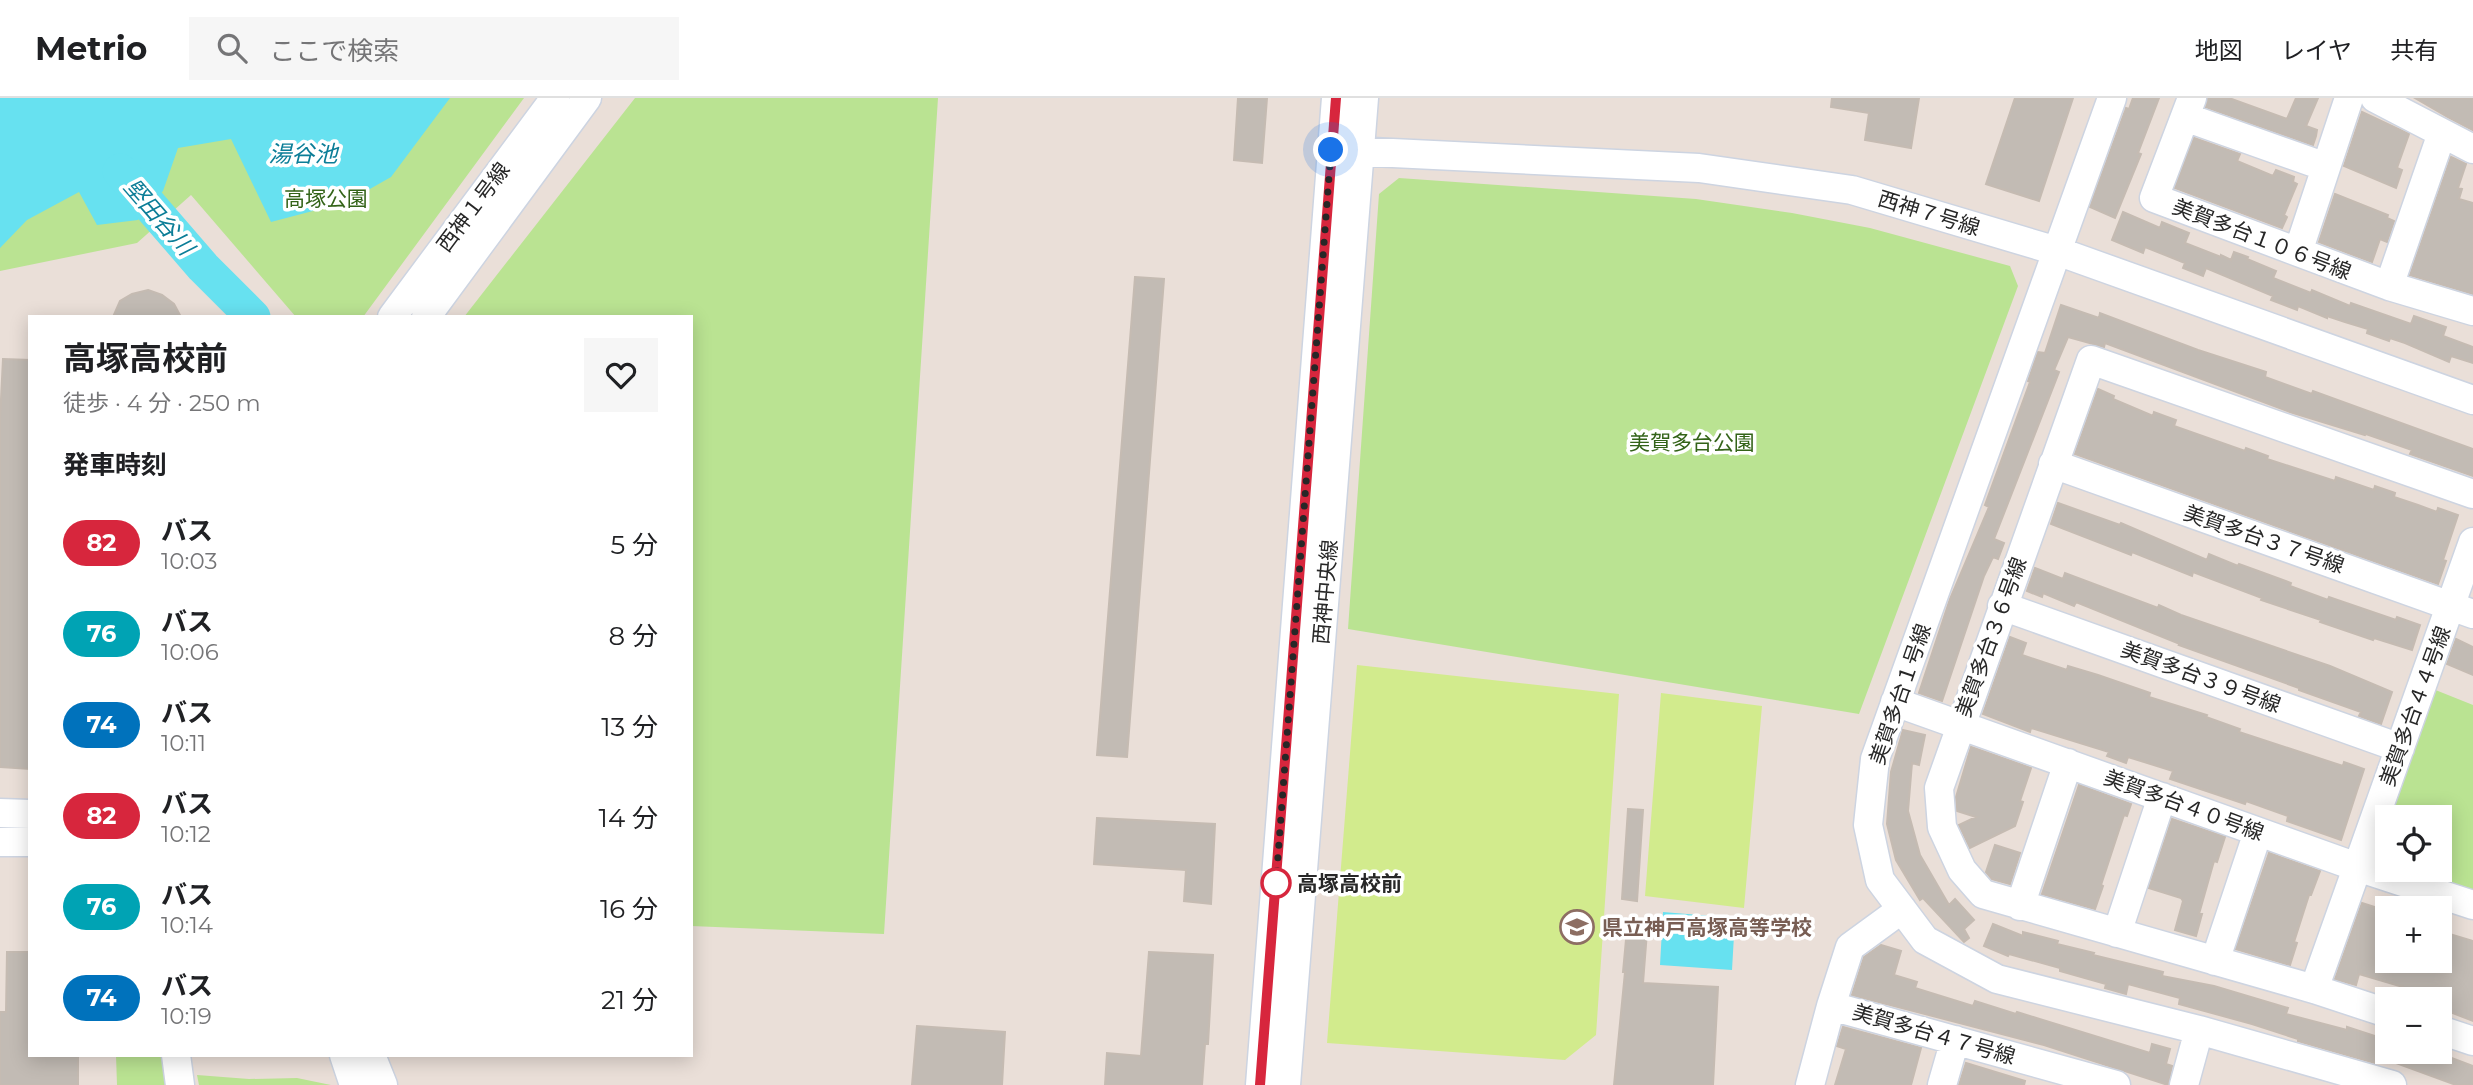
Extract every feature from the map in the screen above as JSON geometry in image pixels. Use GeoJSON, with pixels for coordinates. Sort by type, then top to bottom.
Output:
{"type":"FeatureCollection","features":[{"type":"Feature","properties":{"kind":"street","name":"西神１号線"},"geometry":{"type":"LineString","coordinates":[[393,315],[555,98]]}},
{"type":"Feature","properties":{"kind":"street","name":"西神１号線"},"geometry":{"type":"LineString","coordinates":[[427,315],[587,98]]}},
{"type":"Feature","properties":{"kind":"street","name":"西神中央線"},"geometry":{"type":"LineString","coordinates":[[1260,1085],[1336,98]]}},
{"type":"Feature","properties":{"kind":"street","name":"西神中央線"},"geometry":{"type":"LineString","coordinates":[[1286,1085],[1364,98]]}},
{"type":"Feature","properties":{"kind":"street","name":"美賀多台１号線"},"geometry":{"type":"LineString","coordinates":[[2112,98],[1875,759],[1868,825],[1880,880],[1925,940],[1997,979],[2200,1030],[2392,1085]]}},
{"type":"Feature","properties":{"kind":"street"},"geometry":{"type":"LineString","coordinates":[[2298,252],[2349,98]]}},
{"type":"Feature","properties":{"kind":"street"},"geometry":{"type":"LineString","coordinates":[[2375,98],[2473,149]]}},
{"type":"Feature","properties":{"kind":"street"},"geometry":{"type":"LineString","coordinates":[[2189,107],[2326,167]]}},
{"type":"Feature","properties":{"kind":"street","name":"美賀多台１０６号線"},"geometry":{"type":"LineString","coordinates":[[2189,107],[2154,198],[2389,286],[2473,311]]}},
{"type":"Feature","properties":{"kind":"street"},"geometry":{"type":"LineString","coordinates":[[2389,286],[2442,133]]}},
{"type":"Feature","properties":{"kind":"street","name":"西神７号線"},"geometry":{"type":"LineString","coordinates":[[1331,150],[1699,168],[1852,190],[2057,251],[2473,400]]}},
{"type":"Feature","properties":{"kind":"street","name":"美賀多台３６号線"},"geometry":{"type":"LineString","coordinates":[[2375,1009],[1983,894],[1962,870],[1942,827],[1939,788],[2091,360],[2473,494]]}},
{"type":"Feature","properties":{"kind":"street","name":"美賀多台３７号線"},"geometry":{"type":"LineString","coordinates":[[2053,464],[2462,610]]}},
{"type":"Feature","properties":{"kind":"street","name":"美賀多台４４号線"},"geometry":{"type":"LineString","coordinates":[[2314,989],[2399,748],[2462,610],[2473,542]]}},
{"type":"Feature","properties":{"kind":"street","name":"美賀多台３９号線"},"geometry":{"type":"LineString","coordinates":[[2002,606],[2399,748]]}},
{"type":"Feature","properties":{"kind":"street","name":"美賀多台４０号線"},"geometry":{"type":"LineString","coordinates":[[1895,702],[2357,867],[2473,905]]}},
{"type":"Feature","properties":{"kind":"street"},"geometry":{"type":"LineString","coordinates":[[2020,906],[2068,763]]}},
{"type":"Feature","properties":{"kind":"street"},"geometry":{"type":"LineString","coordinates":[[2117,933],[2162,797]]}},
{"type":"Feature","properties":{"kind":"street"},"geometry":{"type":"LineString","coordinates":[[0,813],[28,814]]}},
{"type":"Feature","properties":{"kind":"street"},"geometry":{"type":"LineString","coordinates":[[2215,961],[2258,831]]}},
{"type":"Feature","properties":{"kind":"street"},"geometry":{"type":"LineString","coordinates":[[0,842],[28,842]]}},
{"type":"Feature","properties":{"kind":"street"},"geometry":{"type":"LineString","coordinates":[[1831,1006],[1850,947],[1902,909]]}},
{"type":"Feature","properties":{"kind":"street","name":"美賀多台４７号線"},"geometry":{"type":"LineString","coordinates":[[1810,1085],[1831,1006],[1955,1040],[2066,1078],[2116,1085]]}},
{"type":"Feature","properties":{"kind":"street"},"geometry":{"type":"LineString","coordinates":[[2184,1085],[2200,1030]]}},
{"type":"Feature","properties":{"kind":"street"},"geometry":{"type":"LineString","coordinates":[[2452,1034],[2473,1041]]}},
{"type":"Feature","properties":{"kind":"street"},"geometry":{"type":"LineString","coordinates":[[1942,1085],[1955,1040]]}},
{"type":"Feature","properties":{"kind":"street"},"geometry":{"type":"LineString","coordinates":[[176,1057],[180,1085]]}},
{"type":"Feature","properties":{"kind":"street"},"geometry":{"type":"LineString","coordinates":[[345,1057],[354,1085]]}},
{"type":"Feature","properties":{"kind":"street"},"geometry":{"type":"LineString","coordinates":[[372,1057],[383,1085]]}},
{"type":"Feature","properties":{"kind":"green space","name":"高塚公園"},"geometry":{"type":"Polygon","coordinates":[[[0,98],[524,98],[364,315],[294,315],[191,195],[137,243],[0,271],[0,98]]]}},
{"type":"Feature","properties":{"kind":"green space"},"geometry":{"type":"Polygon","coordinates":[[[635,98],[938,98],[884,934],[693,926],[693,315],[466,315],[635,98]]]}},
{"type":"Feature","properties":{"kind":"green space","name":"美賀多台公園"},"geometry":{"type":"Polygon","coordinates":[[[1399,178],[1696,199],[1870,228],[2010,266],[2018,286],[1859,714],[1348,629],[1379,194],[1399,178]]]}},
{"type":"Feature","properties":{"kind":"green space"},"geometry":{"type":"Polygon","coordinates":[[[1357,665],[1619,694],[1596,1035],[1565,1060],[1327,1043],[1357,665]]]}},
{"type":"Feature","properties":{"kind":"green space"},"geometry":{"type":"Polygon","coordinates":[[[2433,689],[2473,705],[2473,892],[2441,882],[2452,882],[2452,805],[2391,805],[2433,689]]]}},
{"type":"Feature","properties":{"kind":"green space"},"geometry":{"type":"Polygon","coordinates":[[[1661,693],[1762,706],[1744,908],[1645,896],[1661,693]]]}},
{"type":"Feature","properties":{"kind":"green space"},"geometry":{"type":"Polygon","coordinates":[[[116,1057],[163,1057],[167,1085],[117,1085],[116,1057]]]}},
{"type":"Feature","properties":{"kind":"green space"},"geometry":{"type":"Polygon","coordinates":[[[197,1075],[249,1079],[297,1078],[331,1085],[199,1085],[197,1075]]]}},
{"type":"Feature","properties":{"kind":"water","name":"湯谷池"},"geometry":{"type":"Polygon","coordinates":[[[0,98],[450,98],[391,177],[347,202],[271,222],[231,139],[178,148],[163,191],[138,220],[97,225],[79,192],[27,220],[0,248],[0,98]]]}},
{"type":"Feature","properties":{"kind":"water"},"geometry":{"type":"Polygon","coordinates":[[[1663,912],[1735,918],[1732,970],[1660,965],[1663,912]]]}},
{"type":"Feature","properties":{"kind":"building"},"geometry":{"type":"Polygon","coordinates":[[[1238,98],[1267,98],[1262,163],[1234,160],[1238,98]]]}},
{"type":"Feature","properties":{"kind":"building"},"geometry":{"type":"Polygon","coordinates":[[[1832,98],[1919,98],[1911,148],[1865,140],[1869,113],[1831,107],[1832,98]]]}},
{"type":"Feature","properties":{"kind":"building"},"geometry":{"type":"Polygon","coordinates":[[[2015,98],[2073,98],[2039,201],[1986,184],[2015,98]]]}},
{"type":"Feature","properties":{"kind":"building"},"geometry":{"type":"Polygon","coordinates":[[[2133,98],[2159,98],[2138,153],[2141,154],[2115,218],[2090,207],[2126,108],[2129,109],[2133,98]]]}},
{"type":"Feature","properties":{"kind":"building"},"geometry":{"type":"Polygon","coordinates":[[[2208,98],[2229,98],[2287,119],[2296,98],[2318,98],[2306,126],[2317,130],[2313,145],[2206,107],[2208,98]]]}},
{"type":"Feature","properties":{"kind":"building"},"geometry":{"type":"Polygon","coordinates":[[[2415,98],[2473,98],[2473,130],[2448,117],[2415,98]]]}},
{"type":"Feature","properties":{"kind":"building"},"geometry":{"type":"Polygon","coordinates":[[[2362,112],[2409,134],[2397,168],[2402,170],[2396,188],[2344,166],[2362,112]]]}},
{"type":"Feature","properties":{"kind":"building"},"geometry":{"type":"Polygon","coordinates":[[[2194,138],[2240,154],[2237,161],[2273,176],[2276,170],[2294,177],[2293,182],[2297,184],[2284,215],[2287,217],[2282,228],[2175,188],[2194,138]]]}},
{"type":"Feature","properties":{"kind":"building"},"geometry":{"type":"Polygon","coordinates":[[[2451,157],[2466,164],[2458,188],[2462,189],[2459,199],[2473,203],[2473,294],[2410,275],[2451,157]]]}},
{"type":"Feature","properties":{"kind":"building"},"geometry":{"type":"Polygon","coordinates":[[[2335,194],[2388,215],[2387,218],[2394,221],[2387,242],[2380,239],[2372,262],[2319,242],[2335,194]]]}},
{"type":"Feature","properties":{"kind":"building"},"geometry":{"type":"Polygon","coordinates":[[[2123,212],[2160,228],[2162,222],[2189,233],[2185,243],[2221,257],[2231,260],[2234,252],[2248,257],[2247,259],[2276,271],[2273,278],[2311,293],[2312,290],[2350,306],[2351,303],[2411,324],[2414,316],[2446,327],[2443,336],[2473,347],[2473,363],[2451,356],[2449,362],[2405,343],[2390,338],[2389,341],[2367,333],[2368,329],[2327,318],[2298,306],[2297,310],[2271,300],[2273,296],[2206,268],[2203,276],[2183,268],[2185,263],[2145,247],[2143,253],[2112,240],[2123,212]]]}},
{"type":"Feature","properties":{"kind":"building"},"geometry":{"type":"Polygon","coordinates":[[[1135,277],[1164,279],[1127,757],[1097,755],[1135,277]]]}},
{"type":"Feature","properties":{"kind":"building"},"geometry":{"type":"Polygon","coordinates":[[[148,290],[162,295],[174,304],[180,315],[114,315],[120,301],[132,294],[148,290]]]}},
{"type":"Feature","properties":{"kind":"building"},"geometry":{"type":"Polygon","coordinates":[[[2061,305],[2099,318],[2100,313],[2266,372],[2265,377],[2312,394],[2313,391],[2473,449],[2473,476],[2410,454],[2412,450],[2290,412],[2105,343],[2104,347],[2068,337],[2054,370],[2059,372],[1994,539],[2004,543],[1998,559],[1993,557],[1984,576],[1942,701],[1919,693],[1950,599],[1989,507],[1985,505],[2030,382],[2028,381],[2038,352],[2045,353],[2061,305]]]}},
{"type":"Feature","properties":{"kind":"building"},"geometry":{"type":"Polygon","coordinates":[[[3,359],[28,360],[28,769],[0,767],[0,419],[3,359]]]}},
{"type":"Feature","properties":{"kind":"building"},"geometry":{"type":"Polygon","coordinates":[[[2098,389],[2114,396],[2113,399],[2153,416],[2154,412],[2176,420],[2174,426],[2245,451],[2246,448],[2268,456],[2267,459],[2335,481],[2336,477],[2374,490],[2375,486],[2395,493],[2394,497],[2437,512],[2438,508],[2458,515],[2438,584],[2075,454],[2098,389]]]}},
{"type":"Feature","properties":{"kind":"building"},"geometry":{"type":"Polygon","coordinates":[[[2058,503],[2120,525],[2121,523],[2207,560],[2209,554],[2291,583],[2290,586],[2328,600],[2329,597],[2396,620],[2397,617],[2420,625],[2412,650],[2320,622],[2321,620],[2261,600],[2262,598],[2193,572],[2192,576],[2051,524],[2058,503]]]}},
{"type":"Feature","properties":{"kind":"building"},"geometry":{"type":"Polygon","coordinates":[[[2035,568],[2063,579],[2065,573],[2158,608],[2159,605],[2330,666],[2392,692],[2381,724],[2359,716],[2361,712],[2179,645],[2076,602],[2074,606],[2043,593],[2042,597],[2027,591],[2035,568]]]}},
{"type":"Feature","properties":{"kind":"building"},"geometry":{"type":"Polygon","coordinates":[[[2010,637],[2026,643],[2022,655],[2067,670],[2068,666],[2098,675],[2150,693],[2149,697],[2207,715],[2206,717],[2240,729],[2239,732],[2343,766],[2344,762],[2364,769],[2341,840],[2287,821],[2288,816],[2246,801],[2245,804],[2170,779],[2173,771],[2128,757],[2126,763],[2107,756],[2109,752],[2031,728],[2030,732],[1983,714],[2010,637]]]}},
{"type":"Feature","properties":{"kind":"building"},"geometry":{"type":"Polygon","coordinates":[[[2456,639],[2473,647],[2473,675],[2447,664],[2456,639]]]}},
{"type":"Feature","properties":{"kind":"building"},"geometry":{"type":"Polygon","coordinates":[[[1903,730],[1925,735],[1919,765],[1912,763],[1908,811],[1920,855],[1949,905],[1955,899],[1974,920],[1964,929],[1969,938],[1964,942],[1923,898],[1920,900],[1896,860],[1887,824],[1891,772],[1903,730]]]}},
{"type":"Feature","properties":{"kind":"building"},"geometry":{"type":"Polygon","coordinates":[[[1971,747],[2031,768],[2015,826],[1970,848],[1959,825],[1976,817],[1957,811],[1956,797],[1971,747]]]}},
{"type":"Feature","properties":{"kind":"building"},"geometry":{"type":"Polygon","coordinates":[[[2079,785],[2131,804],[2127,816],[2124,815],[2095,909],[2042,894],[2079,785]]]}},
{"type":"Feature","properties":{"kind":"building"},"geometry":{"type":"Polygon","coordinates":[[[1628,809],[1643,810],[1637,901],[1622,899],[1628,809]]]}},
{"type":"Feature","properties":{"kind":"building"},"geometry":{"type":"Polygon","coordinates":[[[1097,818],[1215,824],[1211,904],[1184,901],[1186,870],[1094,864],[1097,818]]]}},
{"type":"Feature","properties":{"kind":"building"},"geometry":{"type":"Polygon","coordinates":[[[2172,819],[2225,837],[2217,862],[2214,861],[2199,914],[2202,914],[2196,936],[2175,930],[2183,901],[2181,898],[2149,888],[2172,819]]]}},
{"type":"Feature","properties":{"kind":"building"},"geometry":{"type":"Polygon","coordinates":[[[1995,845],[2020,853],[2010,884],[1992,879],[1986,872],[1995,845]]]}},
{"type":"Feature","properties":{"kind":"building"},"geometry":{"type":"Polygon","coordinates":[[[2269,853],[2320,871],[2294,942],[2297,943],[2290,965],[2236,949],[2269,853]]]}},
{"type":"Feature","properties":{"kind":"building"},"geometry":{"type":"Polygon","coordinates":[[[2362,903],[2375,907],[2375,973],[2452,973],[2452,935],[2473,941],[2473,1021],[2452,1013],[2452,987],[2403,987],[2359,974],[2356,985],[2335,979],[2362,903]]]}},
{"type":"Feature","properties":{"kind":"building"},"geometry":{"type":"Polygon","coordinates":[[[1628,918],[1648,919],[1643,983],[1718,987],[1713,1085],[1614,1085],[1628,918]]]}},
{"type":"Feature","properties":{"kind":"building"},"geometry":{"type":"Polygon","coordinates":[[[1993,924],[2023,936],[2023,932],[2058,941],[2057,944],[2094,953],[2093,955],[2163,972],[2162,976],[2214,986],[2288,1008],[2286,1014],[2375,1036],[2375,1063],[2179,1004],[2180,998],[2128,984],[2126,994],[2105,988],[2106,984],[2060,971],[2060,968],[2009,954],[2008,956],[1984,946],[1993,924]]]}},
{"type":"Feature","properties":{"kind":"building"},"geometry":{"type":"Polygon","coordinates":[[[1881,945],[1901,951],[1894,975],[1917,982],[1915,988],[1973,1006],[1975,1001],[2016,1014],[2017,1012],[2150,1053],[2152,1044],[2170,1049],[2166,1064],[2172,1066],[2168,1085],[2044,1045],[1852,995],[1864,957],[1881,945]]]}},
{"type":"Feature","properties":{"kind":"building"},"geometry":{"type":"Polygon","coordinates":[[[7,952],[28,952],[28,1057],[78,1057],[78,1085],[0,1085],[0,1012],[6,1012],[7,952]]]}},
{"type":"Feature","properties":{"kind":"building"},"geometry":{"type":"Polygon","coordinates":[[[1149,952],[1213,955],[1208,1044],[1205,1044],[1202,1085],[1105,1085],[1107,1053],[1141,1056],[1149,952]]]}},
{"type":"Feature","properties":{"kind":"building"},"geometry":{"type":"Polygon","coordinates":[[[917,1026],[1005,1032],[1002,1085],[912,1085],[917,1026]]]}},
{"type":"Feature","properties":{"kind":"building"},"geometry":{"type":"Polygon","coordinates":[[[1843,1027],[1921,1048],[1911,1085],[1835,1085],[1846,1049],[1837,1046],[1843,1027]]]}},
{"type":"Feature","properties":{"kind":"building"},"geometry":{"type":"Polygon","coordinates":[[[2452,1058],[2473,1066],[2473,1085],[2456,1085],[2399,1064],[2452,1064],[2452,1058]]]}},
{"type":"Feature","properties":{"kind":"building"},"geometry":{"type":"Polygon","coordinates":[[[1966,1063],[2025,1081],[2024,1085],[1959,1085],[1966,1063]]]}},
{"type":"Feature","properties":{"kind":"waterway","name":"堅田谷川"},"geometry":{"type":"LineString","coordinates":[[120,171],[203,267],[251,315]]}},
{"type":"Feature","properties":{"kind":"bus line","name":"82"},"geometry":{"type":"LineString","coordinates":[[1260,1085],[1336,98]]}},
{"type":"Feature","properties":{"kind":"place","name":"高塚高校前"},"geometry":{"type":"Point","coordinates":[1276,883]}},
{"type":"Feature","properties":{"kind":"place","name":"県立神戸高塚高等学校"},"geometry":{"type":"Point","coordinates":[1577,927]}},
{"type":"Feature","properties":{"kind":"route"},"geometry":{"type":"LineString","coordinates":[[1276,883],[1331,150]]}}]}
